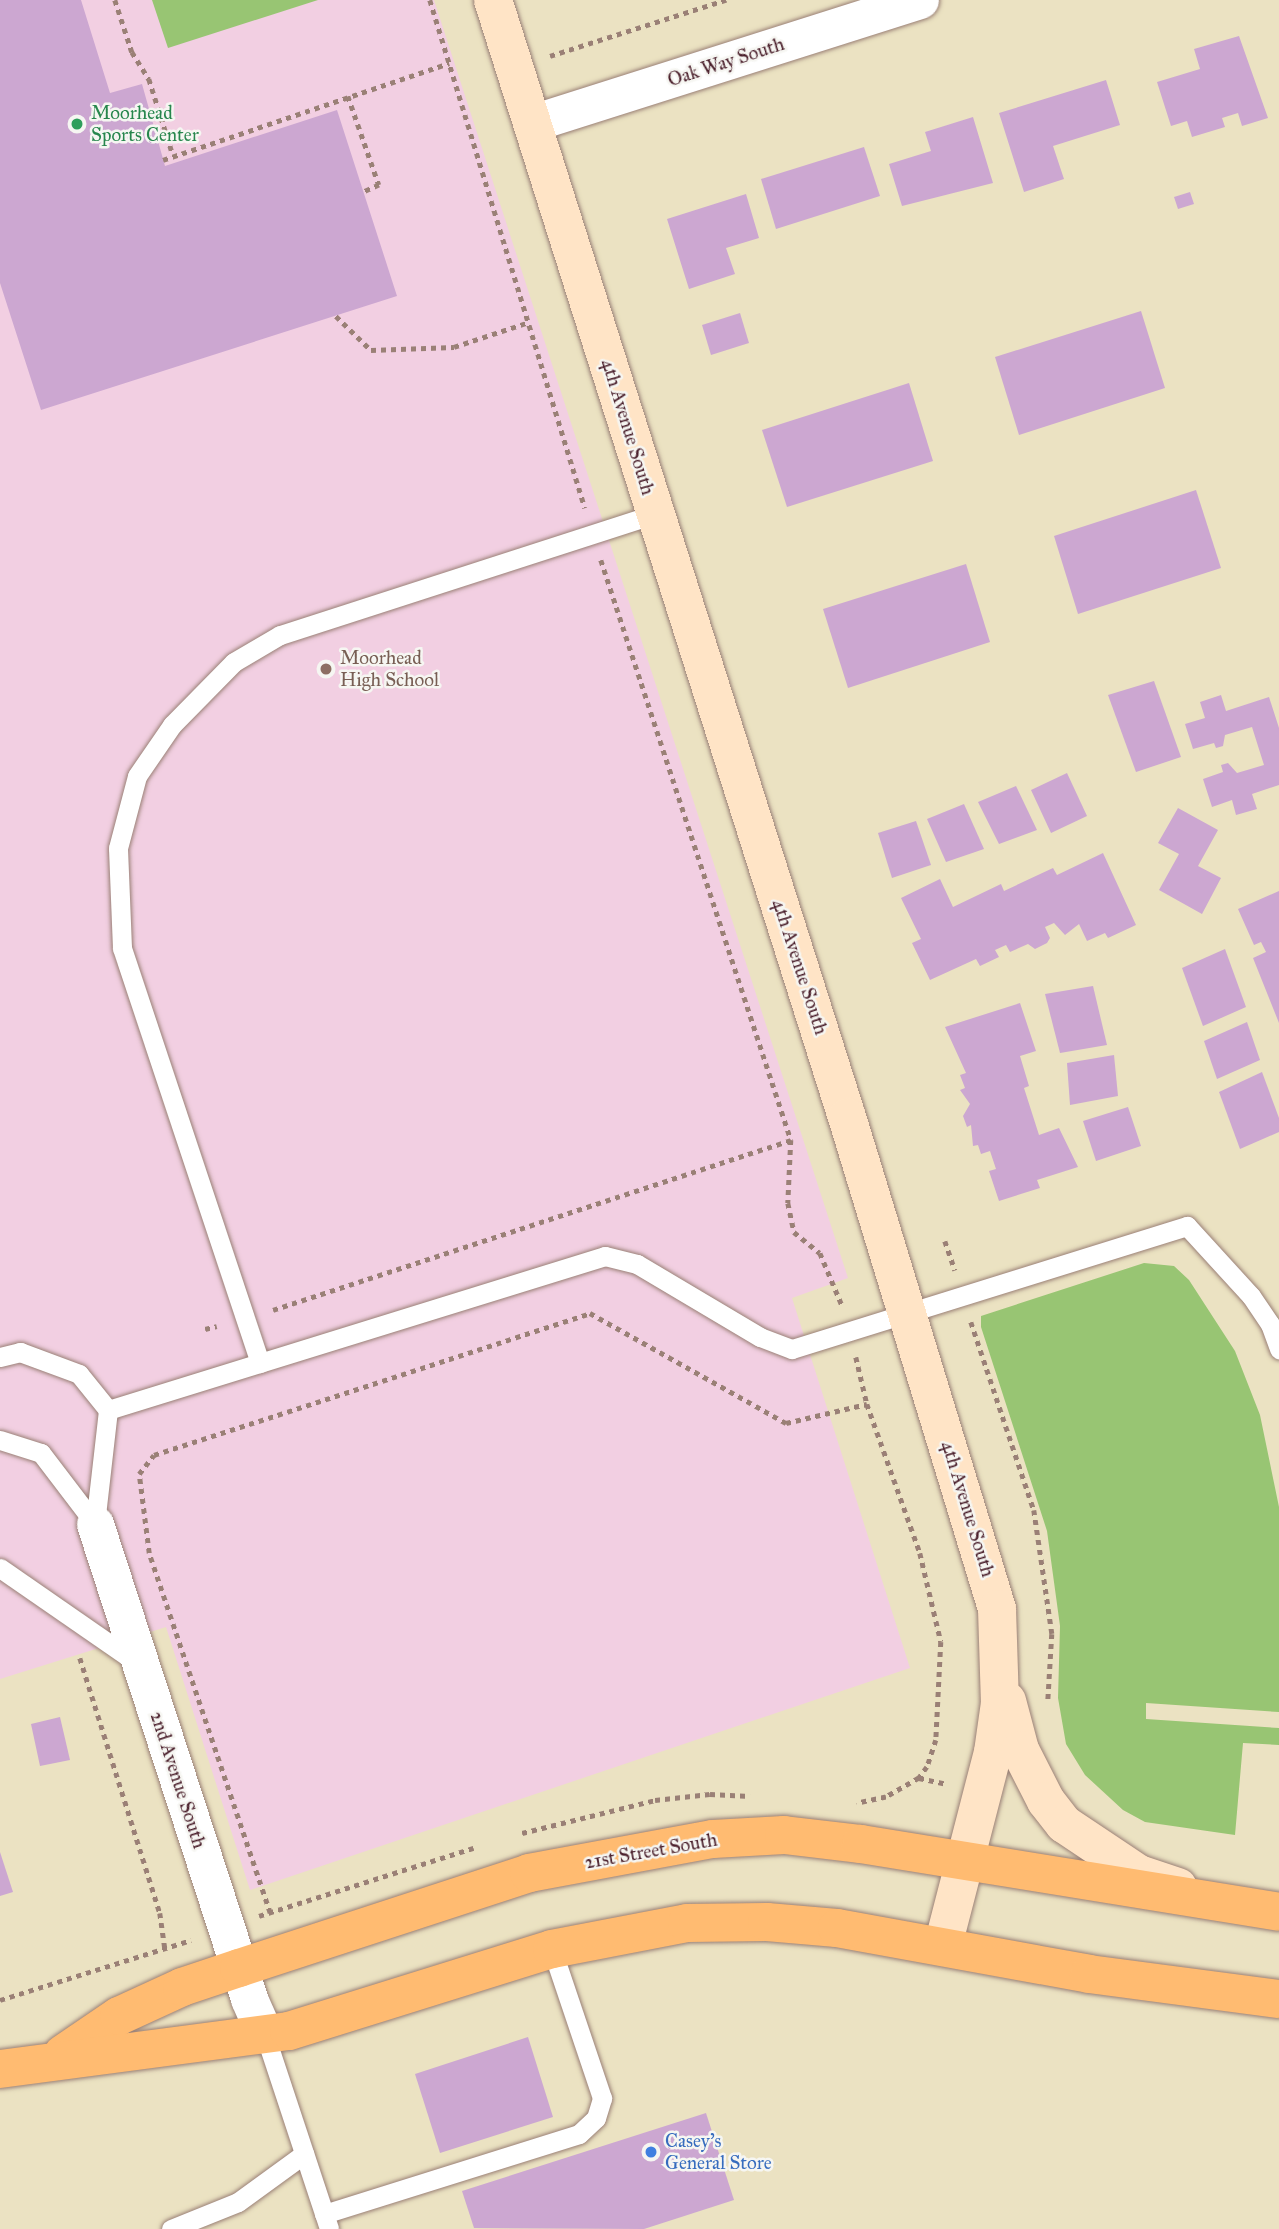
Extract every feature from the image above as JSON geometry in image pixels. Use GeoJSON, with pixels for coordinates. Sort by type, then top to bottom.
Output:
{"type":"FeatureCollection","features":[{"type":"Feature","properties":{"kind":"main road","name":"21st Street South"},"geometry":{"type":"LineString","coordinates":[[55,2059],[119,2016],[182,1987],[529,1873],[713,1839],[784,1835],[1279,1912]]}},
{"type":"Feature","properties":{"kind":"main road","name":"21st Street South"},"geometry":{"type":"LineString","coordinates":[[0,2069],[55,2059],[265,2035],[552,1949],[687,1923],[768,1922],[943,1945],[1089,1974],[1279,1999]]}},
{"type":"Feature","properties":{"kind":"street","name":"4th Avenue South"},"geometry":{"type":"LineString","coordinates":[[493,0],[908,1313],[983,1553],[997,1609],[1001,1661],[993,1752],[943,1945]]}},
{"type":"Feature","properties":{"kind":"street","name":"Oak Way South"},"geometry":{"type":"LineString","coordinates":[[532,123],[920,0]]}},
{"type":"Feature","properties":{"kind":"street","name":"2nd Avenue South"},"geometry":{"type":"LineString","coordinates":[[95,1524],[239,1968],[265,2035]]}},
{"type":"Feature","properties":{"kind":"street"},"geometry":{"type":"LineString","coordinates":[[1001,1661],[1020,1750],[1046,1801],[1064,1824],[1139,1874],[1226,1904]]}},
{"type":"Feature","properties":{"kind":"lane"},"geometry":{"type":"LineString","coordinates":[[260,1363],[122,948],[117,848],[137,776],[172,725],[234,662],[280,635],[655,514]]}},
{"type":"Feature","properties":{"kind":"lane"},"geometry":{"type":"LineString","coordinates":[[108,1410],[605,1256],[637,1264],[760,1337],[792,1349],[1186,1226],[1251,1296],[1270,1324],[1279,1349]]}},
{"type":"Feature","properties":{"kind":"lane"},"geometry":{"type":"LineString","coordinates":[[0,1357],[20,1352],[79,1374],[108,1410],[95,1524]]}},
{"type":"Feature","properties":{"kind":"lane"},"geometry":{"type":"LineString","coordinates":[[0,1440],[41,1453],[95,1524]]}},
{"type":"Feature","properties":{"kind":"lane"},"geometry":{"type":"LineString","coordinates":[[0,1567],[140,1665]]}},
{"type":"Feature","properties":{"kind":"lane"},"geometry":{"type":"LineString","coordinates":[[265,2035],[326,2222],[579,2134],[596,2118],[602,2098],[552,1949]]}},
{"type":"Feature","properties":{"kind":"lane"},"geometry":{"type":"LineString","coordinates":[[171,2229],[238,2202],[304,2154]]}},
{"type":"Feature","properties":{"kind":"path"},"geometry":{"type":"LineString","coordinates":[[115,0],[132,52],[149,79],[173,155]]}},
{"type":"Feature","properties":{"kind":"path"},"geometry":{"type":"LineString","coordinates":[[430,0],[526,323],[791,1140],[788,1203],[794,1232],[820,1253],[839,1292],[867,1404],[920,1553],[941,1642],[936,1740],[919,1778],[886,1797],[844,1803]]}},
{"type":"Feature","properties":{"kind":"path"},"geometry":{"type":"LineString","coordinates":[[545,58],[726,0]]}},
{"type":"Feature","properties":{"kind":"path"},"geometry":{"type":"LineString","coordinates":[[163,160],[449,63]]}},
{"type":"Feature","properties":{"kind":"path"},"geometry":{"type":"LineString","coordinates":[[348,96],[379,185],[363,192]]}},
{"type":"Feature","properties":{"kind":"path"},"geometry":{"type":"LineString","coordinates":[[337,316],[371,350],[454,347],[526,323]]}},
{"type":"Feature","properties":{"kind":"path"},"geometry":{"type":"LineString","coordinates":[[205,1329],[246,1318],[791,1140]]}},
{"type":"Feature","properties":{"kind":"path"},"geometry":{"type":"LineString","coordinates":[[945,1241],[1034,1510],[1052,1634],[1049,1716]]}},
{"type":"Feature","properties":{"kind":"path"},"geometry":{"type":"LineString","coordinates":[[270,1913],[149,1553],[139,1474],[154,1455],[590,1313],[786,1423],[867,1404]]}},
{"type":"Feature","properties":{"kind":"path"},"geometry":{"type":"LineString","coordinates":[[77,1648],[160,1913],[165,1949]]}},
{"type":"Feature","properties":{"kind":"path"},"geometry":{"type":"LineString","coordinates":[[516,1835],[654,1800],[710,1794],[757,1797]]}},
{"type":"Feature","properties":{"kind":"path"},"geometry":{"type":"LineString","coordinates":[[0,2000],[478,1846]]}},
{"type":"Feature","properties":{"kind":"shaded area","name":"Moorhead High School"},"geometry":{"type":"Polygon","coordinates":[[[0,0],[434,0],[848,1278],[792,1298],[910,1668],[250,1890],[166,1627],[0,1679],[0,0]]]}},
{"type":"Feature","properties":{"kind":"green space"},"geometry":{"type":"Polygon","coordinates":[[[152,0],[318,0],[168,48],[152,0]]]}},
{"type":"Feature","properties":{"kind":"green space"},"geometry":{"type":"Polygon","coordinates":[[[1144,1263],[1174,1266],[1189,1280],[1235,1351],[1260,1415],[1279,1507],[1279,1712],[1146,1703],[1146,1719],[1279,1728],[1279,1745],[1243,1743],[1235,1835],[1145,1822],[1123,1810],[1085,1775],[1066,1744],[1058,1698],[1060,1626],[1047,1531],[981,1327],[981,1316],[1144,1263]]]}},
{"type":"Feature","properties":{"kind":"building"},"geometry":{"type":"Polygon","coordinates":[[[0,0],[81,0],[110,93],[142,84],[165,166],[337,110],[397,296],[41,410],[0,283],[0,0]]]}},
{"type":"Feature","properties":{"kind":"building"},"geometry":{"type":"Polygon","coordinates":[[[1239,36],[1268,118],[1242,126],[1238,113],[1222,118],[1225,127],[1192,137],[1187,121],[1171,126],[1157,82],[1200,69],[1194,49],[1239,36]]]}},
{"type":"Feature","properties":{"kind":"building"},"geometry":{"type":"Polygon","coordinates":[[[1106,80],[1120,125],[1053,146],[1064,179],[1024,192],[999,113],[1106,80]]]}},
{"type":"Feature","properties":{"kind":"building"},"geometry":{"type":"Polygon","coordinates":[[[973,117],[993,183],[902,206],[889,164],[931,151],[925,132],[973,117]]]}},
{"type":"Feature","properties":{"kind":"building"},"geometry":{"type":"Polygon","coordinates":[[[864,147],[880,196],[776,229],[761,179],[864,147]]]}},
{"type":"Feature","properties":{"kind":"building"},"geometry":{"type":"Polygon","coordinates":[[[1190,192],[1194,204],[1178,209],[1174,197],[1190,192]]]}},
{"type":"Feature","properties":{"kind":"building"},"geometry":{"type":"Polygon","coordinates":[[[746,194],[759,238],[726,248],[735,274],[689,289],[667,219],[746,194]]]}},
{"type":"Feature","properties":{"kind":"building"},"geometry":{"type":"Polygon","coordinates":[[[1141,311],[1165,388],[1019,435],[995,357],[1141,311]]]}},
{"type":"Feature","properties":{"kind":"building"},"geometry":{"type":"Polygon","coordinates":[[[740,313],[749,343],[711,355],[702,325],[740,313]]]}},
{"type":"Feature","properties":{"kind":"building"},"geometry":{"type":"Polygon","coordinates":[[[909,383],[933,461],[787,507],[762,430],[909,383]]]}},
{"type":"Feature","properties":{"kind":"building"},"geometry":{"type":"Polygon","coordinates":[[[1196,490],[1221,568],[1078,614],[1054,536],[1196,490]]]}},
{"type":"Feature","properties":{"kind":"building"},"geometry":{"type":"Polygon","coordinates":[[[966,564],[990,642],[848,688],[823,609],[966,564]]]}},
{"type":"Feature","properties":{"kind":"building"},"geometry":{"type":"Polygon","coordinates":[[[1154,681],[1181,757],[1136,772],[1108,695],[1154,681]]]}},
{"type":"Feature","properties":{"kind":"building"},"geometry":{"type":"Polygon","coordinates":[[[1221,695],[1226,711],[1269,697],[1279,728],[1279,785],[1252,794],[1257,809],[1236,815],[1232,800],[1212,807],[1203,779],[1223,772],[1221,765],[1228,763],[1237,773],[1264,765],[1252,727],[1225,735],[1223,746],[1216,748],[1214,743],[1193,749],[1185,724],[1205,718],[1200,702],[1221,695]]]}},
{"type":"Feature","properties":{"kind":"building"},"geometry":{"type":"Polygon","coordinates":[[[1067,773],[1087,816],[1051,833],[1031,790],[1067,773]]]}},
{"type":"Feature","properties":{"kind":"building"},"geometry":{"type":"Polygon","coordinates":[[[1016,786],[1037,830],[999,844],[978,802],[1016,786]]]}},
{"type":"Feature","properties":{"kind":"building"},"geometry":{"type":"Polygon","coordinates":[[[964,804],[984,849],[946,862],[927,819],[964,804]]]}},
{"type":"Feature","properties":{"kind":"building"},"geometry":{"type":"Polygon","coordinates":[[[1178,808],[1218,830],[1198,866],[1221,878],[1202,914],[1159,890],[1179,854],[1158,843],[1178,808]]]}},
{"type":"Feature","properties":{"kind":"building"},"geometry":{"type":"Polygon","coordinates":[[[916,821],[931,865],[892,878],[878,833],[916,821]]]}},
{"type":"Feature","properties":{"kind":"building"},"geometry":{"type":"Polygon","coordinates":[[[1103,853],[1136,925],[1108,938],[1105,933],[1087,941],[1079,924],[1065,935],[1054,923],[1045,927],[1050,938],[1047,943],[1035,949],[1028,944],[1010,952],[1006,945],[995,950],[999,957],[980,966],[976,959],[930,980],[912,943],[921,939],[901,898],[940,879],[953,907],[1001,884],[1004,891],[1053,868],[1057,875],[1103,853]]]}},
{"type":"Feature","properties":{"kind":"building"},"geometry":{"type":"Polygon","coordinates":[[[1279,891],[1279,1023],[1253,958],[1266,952],[1261,942],[1254,945],[1238,909],[1279,891]]]}},
{"type":"Feature","properties":{"kind":"building"},"geometry":{"type":"Polygon","coordinates":[[[1225,949],[1246,1007],[1203,1026],[1182,968],[1225,949]]]}},
{"type":"Feature","properties":{"kind":"building"},"geometry":{"type":"Polygon","coordinates":[[[1093,986],[1107,1045],[1060,1053],[1045,994],[1093,986]]]}},
{"type":"Feature","properties":{"kind":"building"},"geometry":{"type":"Polygon","coordinates":[[[1020,1003],[1036,1051],[1020,1056],[1029,1086],[1024,1088],[1039,1135],[1059,1128],[1078,1167],[1037,1180],[1040,1188],[999,1201],[989,1171],[996,1169],[990,1151],[981,1154],[978,1145],[973,1146],[971,1125],[967,1127],[963,1116],[970,1104],[960,1090],[965,1088],[960,1075],[966,1073],[945,1027],[1020,1003]]]}},
{"type":"Feature","properties":{"kind":"building"},"geometry":{"type":"Polygon","coordinates":[[[1247,1022],[1260,1060],[1217,1079],[1204,1041],[1247,1022]]]}},
{"type":"Feature","properties":{"kind":"building"},"geometry":{"type":"Polygon","coordinates":[[[1114,1055],[1118,1096],[1070,1105],[1067,1063],[1114,1055]]]}},
{"type":"Feature","properties":{"kind":"building"},"geometry":{"type":"Polygon","coordinates":[[[1262,1072],[1279,1118],[1279,1132],[1240,1149],[1219,1092],[1262,1072]]]}},
{"type":"Feature","properties":{"kind":"building"},"geometry":{"type":"Polygon","coordinates":[[[1128,1107],[1141,1146],[1096,1161],[1083,1121],[1128,1107]]]}},
{"type":"Feature","properties":{"kind":"building"},"geometry":{"type":"Polygon","coordinates":[[[60,1717],[70,1760],[40,1766],[31,1724],[60,1717]]]}},
{"type":"Feature","properties":{"kind":"building"},"geometry":{"type":"Polygon","coordinates":[[[0,1852],[13,1892],[0,1896],[0,1852]]]}},
{"type":"Feature","properties":{"kind":"building"},"geometry":{"type":"Polygon","coordinates":[[[528,2037],[553,2117],[440,2153],[415,2074],[528,2037]]]}},
{"type":"Feature","properties":{"kind":"building","name":"Casey's General Store"},"geometry":{"type":"Polygon","coordinates":[[[706,2113],[734,2200],[644,2229],[474,2228],[462,2191],[706,2113]]]}},
{"type":"Feature","properties":{"kind":"place","name":"Moorhead Sports Center"},"geometry":{"type":"Point","coordinates":[77,124]}},
{"type":"Feature","properties":{"kind":"place","name":"Moorhead High School"},"geometry":{"type":"Point","coordinates":[326,669]}},
{"type":"Feature","properties":{"kind":"place","name":"Casey's General Store"},"geometry":{"type":"Point","coordinates":[651,2152]}}]}
